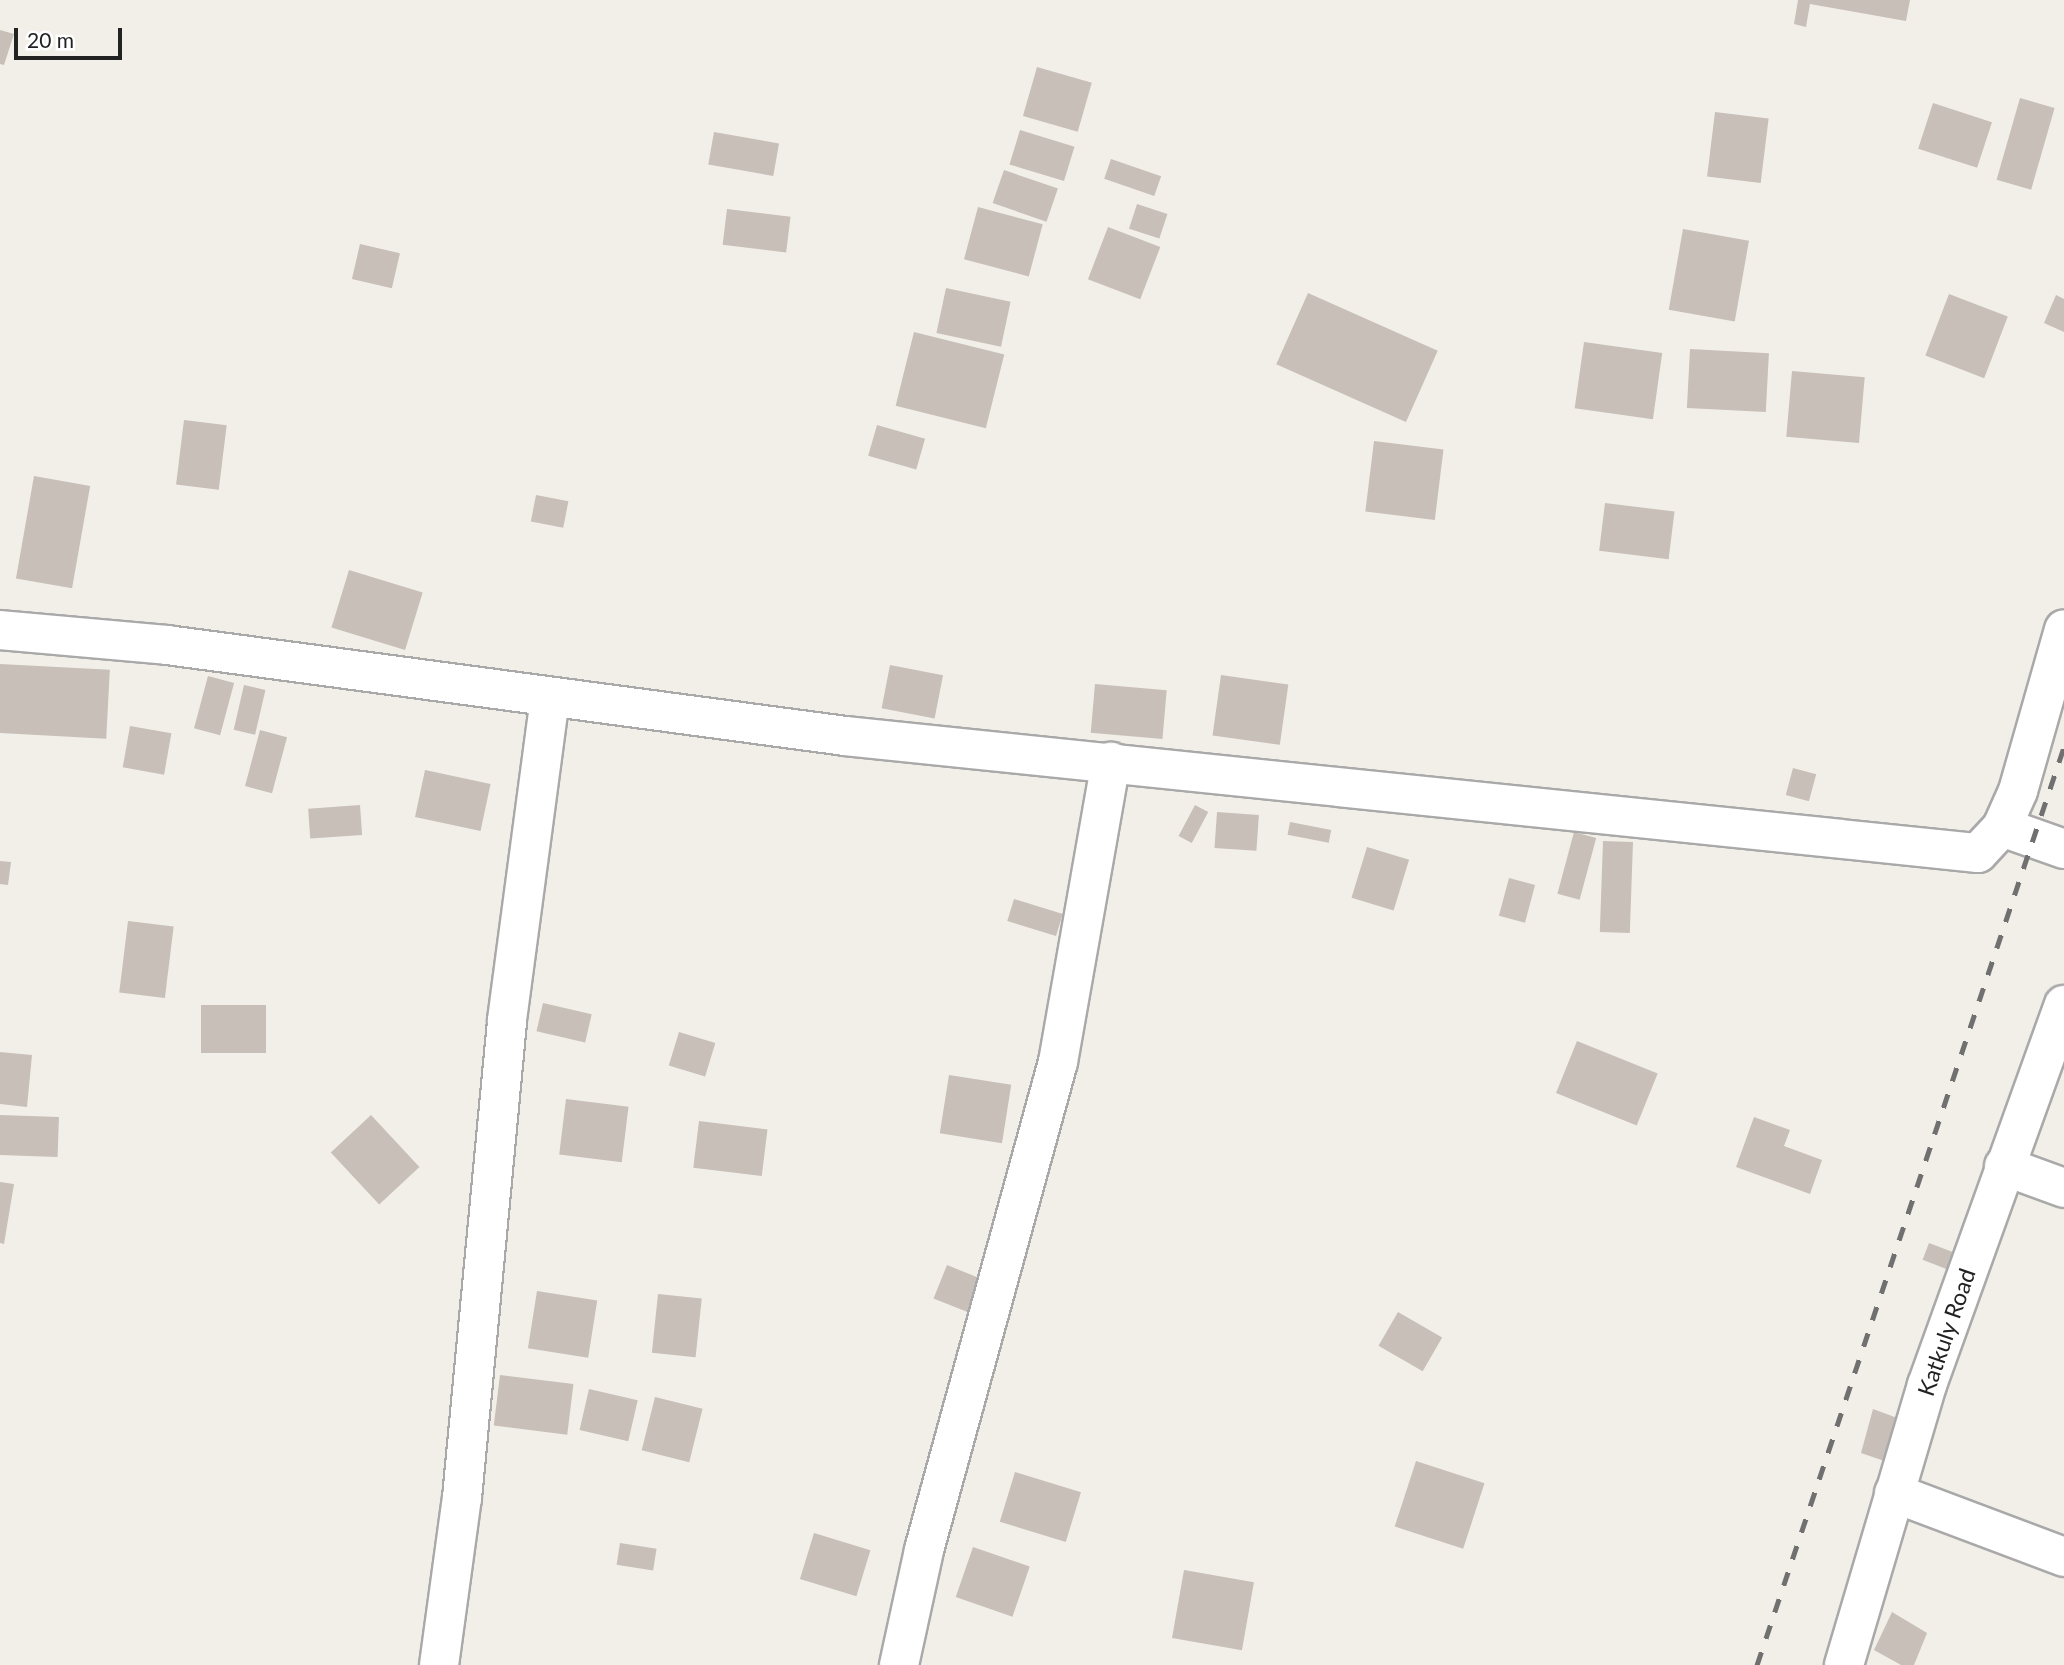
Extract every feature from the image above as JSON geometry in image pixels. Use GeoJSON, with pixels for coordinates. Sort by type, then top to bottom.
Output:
{"type":"FeatureCollection","features":[{"type":"Feature","properties":{"kind":"street"},"geometry":{"type":"LineString","coordinates":[[1990,840],[2064,629]]}},
{"type":"Feature","properties":{"kind":"street"},"geometry":{"type":"LineString","coordinates":[[0,630],[167,645],[550,699],[1111,762],[1990,840],[2064,849]]}},
{"type":"Feature","properties":{"kind":"street"},"geometry":{"type":"LineString","coordinates":[[439,1665],[462,1498],[507,1020],[550,699]]}},
{"type":"Feature","properties":{"kind":"street"},"geometry":{"type":"LineString","coordinates":[[899,1665],[924,1550],[1058,1062],[1111,762]]}},
{"type":"Feature","properties":{"kind":"street","name":"Katkuly Road"},"geometry":{"type":"LineString","coordinates":[[1844,1665],[1895,1493],[2004,1166],[2064,1005]]}},
{"type":"Feature","properties":{"kind":"street"},"geometry":{"type":"LineString","coordinates":[[2004,1166],[2064,1188]]}},
{"type":"Feature","properties":{"kind":"street"},"geometry":{"type":"LineString","coordinates":[[1895,1493],[2064,1557]]}},
{"type":"Feature","properties":{"kind":"building"},"geometry":{"type":"Polygon","coordinates":[[[1798,0],[1910,0],[1906,21],[1810,4],[1806,27],[1794,24],[1798,0]]]}},
{"type":"Feature","properties":{"kind":"building"},"geometry":{"type":"Polygon","coordinates":[[[0,30],[14,34],[4,65],[0,64],[0,30]]]}},
{"type":"Feature","properties":{"kind":"building"},"geometry":{"type":"Polygon","coordinates":[[[1037,67],[1092,83],[1078,132],[1023,116],[1037,67]]]}},
{"type":"Feature","properties":{"kind":"building"},"geometry":{"type":"Polygon","coordinates":[[[2020,98],[2055,108],[2031,190],[1997,180],[2020,98]]]}},
{"type":"Feature","properties":{"kind":"building"},"geometry":{"type":"Polygon","coordinates":[[[1933,103],[1992,122],[1977,168],[1918,149],[1933,103]]]}},
{"type":"Feature","properties":{"kind":"building"},"geometry":{"type":"Polygon","coordinates":[[[1715,112],[1769,119],[1761,183],[1707,177],[1715,112]]]}},
{"type":"Feature","properties":{"kind":"building"},"geometry":{"type":"Polygon","coordinates":[[[1020,130],[1075,147],[1064,181],[1009,164],[1020,130]]]}},
{"type":"Feature","properties":{"kind":"building"},"geometry":{"type":"Polygon","coordinates":[[[714,132],[779,143],[773,176],[708,164],[714,132]]]}},
{"type":"Feature","properties":{"kind":"building"},"geometry":{"type":"Polygon","coordinates":[[[1111,159],[1161,176],[1154,196],[1104,179],[1111,159]]]}},
{"type":"Feature","properties":{"kind":"building"},"geometry":{"type":"Polygon","coordinates":[[[1004,170],[1058,189],[1046,222],[993,203],[1004,170]]]}},
{"type":"Feature","properties":{"kind":"building"},"geometry":{"type":"Polygon","coordinates":[[[1137,204],[1167,214],[1159,239],[1129,229],[1137,204]]]}},
{"type":"Feature","properties":{"kind":"building"},"geometry":{"type":"Polygon","coordinates":[[[978,207],[1043,224],[1029,277],[964,259],[978,207]]]}},
{"type":"Feature","properties":{"kind":"building"},"geometry":{"type":"Polygon","coordinates":[[[727,209],[791,217],[786,253],[723,245],[727,209]]]}},
{"type":"Feature","properties":{"kind":"building"},"geometry":{"type":"Polygon","coordinates":[[[1108,227],[1160,247],[1140,299],[1088,279],[1108,227]]]}},
{"type":"Feature","properties":{"kind":"building"},"geometry":{"type":"Polygon","coordinates":[[[1683,229],[1749,241],[1735,321],[1669,310],[1683,229]]]}},
{"type":"Feature","properties":{"kind":"building"},"geometry":{"type":"Polygon","coordinates":[[[360,244],[400,253],[392,288],[352,279],[360,244]]]}},
{"type":"Feature","properties":{"kind":"building"},"geometry":{"type":"Polygon","coordinates":[[[946,288],[1011,302],[1001,347],[936,333],[946,288]]]}},
{"type":"Feature","properties":{"kind":"building"},"geometry":{"type":"Polygon","coordinates":[[[1308,293],[1438,351],[1406,422],[1276,364],[1308,293]]]}},
{"type":"Feature","properties":{"kind":"building"},"geometry":{"type":"Polygon","coordinates":[[[1949,294],[2008,317],[1984,378],[1925,356],[1949,294]]]}},
{"type":"Feature","properties":{"kind":"building"},"geometry":{"type":"Polygon","coordinates":[[[2056,295],[2064,299],[2064,332],[2044,323],[2056,295]]]}},
{"type":"Feature","properties":{"kind":"building"},"geometry":{"type":"Polygon","coordinates":[[[914,332],[1004,354],[986,428],[896,406],[914,332]]]}},
{"type":"Feature","properties":{"kind":"building"},"geometry":{"type":"Polygon","coordinates":[[[1584,342],[1662,353],[1653,419],[1575,408],[1584,342]]]}},
{"type":"Feature","properties":{"kind":"building"},"geometry":{"type":"Polygon","coordinates":[[[1690,349],[1769,353],[1766,412],[1687,408],[1690,349]]]}},
{"type":"Feature","properties":{"kind":"building"},"geometry":{"type":"Polygon","coordinates":[[[1792,371],[1865,377],[1859,443],[1786,437],[1792,371]]]}},
{"type":"Feature","properties":{"kind":"building"},"geometry":{"type":"Polygon","coordinates":[[[184,420],[227,425],[219,490],[176,485],[184,420]]]}},
{"type":"Feature","properties":{"kind":"building"},"geometry":{"type":"Polygon","coordinates":[[[877,425],[925,439],[916,470],[868,456],[877,425]]]}},
{"type":"Feature","properties":{"kind":"building"},"geometry":{"type":"Polygon","coordinates":[[[1374,441],[1443,450],[1435,520],[1365,511],[1374,441]]]}},
{"type":"Feature","properties":{"kind":"building"},"geometry":{"type":"Polygon","coordinates":[[[34,476],[90,486],[72,588],[16,578],[34,476]]]}},
{"type":"Feature","properties":{"kind":"building"},"geometry":{"type":"Polygon","coordinates":[[[536,495],[568,501],[563,528],[531,522],[536,495]]]}},
{"type":"Feature","properties":{"kind":"building"},"geometry":{"type":"Polygon","coordinates":[[[1605,503],[1674,512],[1669,559],[1599,551],[1605,503]]]}},
{"type":"Feature","properties":{"kind":"building"},"geometry":{"type":"Polygon","coordinates":[[[349,570],[423,593],[405,650],[331,627],[349,570]]]}},
{"type":"Feature","properties":{"kind":"building"},"geometry":{"type":"Polygon","coordinates":[[[0,664],[110,670],[106,739],[0,733],[0,664]]]}},
{"type":"Feature","properties":{"kind":"building"},"geometry":{"type":"Polygon","coordinates":[[[890,665],[943,675],[935,718],[882,708],[890,665]]]}},
{"type":"Feature","properties":{"kind":"building"},"geometry":{"type":"Polygon","coordinates":[[[1221,675],[1288,684],[1280,745],[1213,735],[1221,675]]]}},
{"type":"Feature","properties":{"kind":"building"},"geometry":{"type":"Polygon","coordinates":[[[208,676],[234,683],[220,735],[194,728],[208,676]]]}},
{"type":"Feature","properties":{"kind":"building"},"geometry":{"type":"Polygon","coordinates":[[[1095,684],[1167,690],[1162,739],[1091,733],[1095,684]]]}},
{"type":"Feature","properties":{"kind":"building"},"geometry":{"type":"Polygon","coordinates":[[[244,685],[265,690],[255,735],[234,730],[244,685]]]}},
{"type":"Feature","properties":{"kind":"building"},"geometry":{"type":"Polygon","coordinates":[[[130,726],[171,733],[164,775],[123,767],[130,726]]]}},
{"type":"Feature","properties":{"kind":"building"},"geometry":{"type":"Polygon","coordinates":[[[260,730],[287,737],[272,793],[245,786],[260,730]]]}},
{"type":"Feature","properties":{"kind":"building"},"geometry":{"type":"Polygon","coordinates":[[[1793,768],[1816,774],[1809,801],[1786,795],[1793,768]]]}},
{"type":"Feature","properties":{"kind":"building"},"geometry":{"type":"Polygon","coordinates":[[[425,770],[491,784],[481,831],[415,817],[425,770]]]}},
{"type":"Feature","properties":{"kind":"building"},"geometry":{"type":"Polygon","coordinates":[[[360,805],[362,835],[310,839],[308,809],[360,805]]]}},
{"type":"Feature","properties":{"kind":"building"},"geometry":{"type":"Polygon","coordinates":[[[1195,805],[1208,812],[1192,843],[1179,836],[1195,805]]]}},
{"type":"Feature","properties":{"kind":"building"},"geometry":{"type":"Polygon","coordinates":[[[1217,812],[1259,815],[1256,851],[1214,848],[1217,812]]]}},
{"type":"Feature","properties":{"kind":"building"},"geometry":{"type":"Polygon","coordinates":[[[1290,822],[1331,830],[1329,843],[1288,835],[1290,822]]]}},
{"type":"Feature","properties":{"kind":"building"},"geometry":{"type":"Polygon","coordinates":[[[1574,832],[1596,838],[1580,900],[1557,894],[1574,832]]]}},
{"type":"Feature","properties":{"kind":"building"},"geometry":{"type":"Polygon","coordinates":[[[1603,841],[1633,842],[1630,933],[1600,932],[1603,841]]]}},
{"type":"Feature","properties":{"kind":"building"},"geometry":{"type":"Polygon","coordinates":[[[1367,847],[1409,860],[1394,911],[1352,898],[1367,847]]]}},
{"type":"Feature","properties":{"kind":"building"},"geometry":{"type":"Polygon","coordinates":[[[0,861],[11,862],[8,885],[0,884],[0,861]]]}},
{"type":"Feature","properties":{"kind":"building"},"geometry":{"type":"Polygon","coordinates":[[[1509,878],[1535,885],[1525,923],[1499,916],[1509,878]]]}},
{"type":"Feature","properties":{"kind":"building"},"geometry":{"type":"Polygon","coordinates":[[[1014,899],[1063,914],[1056,936],[1007,921],[1014,899]]]}},
{"type":"Feature","properties":{"kind":"building"},"geometry":{"type":"Polygon","coordinates":[[[128,921],[174,927],[165,998],[119,992],[128,921]]]}},
{"type":"Feature","properties":{"kind":"building"},"geometry":{"type":"Polygon","coordinates":[[[543,1003],[592,1014],[585,1043],[536,1031],[543,1003]]]}},
{"type":"Feature","properties":{"kind":"building"},"geometry":{"type":"Polygon","coordinates":[[[201,1005],[266,1005],[266,1053],[201,1053],[201,1005]]]}},
{"type":"Feature","properties":{"kind":"building"},"geometry":{"type":"Polygon","coordinates":[[[679,1032],[715,1043],[705,1077],[669,1065],[679,1032]]]}},
{"type":"Feature","properties":{"kind":"building"},"geometry":{"type":"Polygon","coordinates":[[[1577,1041],[1658,1074],[1637,1126],[1556,1093],[1577,1041]]]}},
{"type":"Feature","properties":{"kind":"building"},"geometry":{"type":"Polygon","coordinates":[[[0,1052],[32,1055],[27,1107],[0,1104],[0,1052]]]}},
{"type":"Feature","properties":{"kind":"building"},"geometry":{"type":"Polygon","coordinates":[[[949,1075],[1011,1085],[1002,1143],[940,1133],[949,1075]]]}},
{"type":"Feature","properties":{"kind":"building"},"geometry":{"type":"Polygon","coordinates":[[[566,1099],[629,1107],[622,1162],[559,1155],[566,1099]]]}},
{"type":"Feature","properties":{"kind":"building"},"geometry":{"type":"Polygon","coordinates":[[[0,1115],[59,1117],[58,1157],[0,1155],[0,1115]]]}},
{"type":"Feature","properties":{"kind":"building"},"geometry":{"type":"Polygon","coordinates":[[[371,1115],[419,1167],[379,1204],[331,1153],[371,1115]]]}},
{"type":"Feature","properties":{"kind":"building"},"geometry":{"type":"Polygon","coordinates":[[[1754,1117],[1790,1130],[1784,1146],[1822,1160],[1810,1194],[1736,1167],[1754,1117]]]}},
{"type":"Feature","properties":{"kind":"building"},"geometry":{"type":"Polygon","coordinates":[[[699,1121],[767,1129],[762,1176],[693,1168],[699,1121]]]}},
{"type":"Feature","properties":{"kind":"building"},"geometry":{"type":"Polygon","coordinates":[[[0,1182],[14,1184],[4,1244],[0,1243],[0,1182]]]}},
{"type":"Feature","properties":{"kind":"building"},"geometry":{"type":"Polygon","coordinates":[[[1929,1243],[1958,1254],[1951,1271],[1923,1260],[1929,1243]]]}},
{"type":"Feature","properties":{"kind":"building"},"geometry":{"type":"Polygon","coordinates":[[[947,1265],[982,1279],[969,1313],[934,1298],[947,1265]]]}},
{"type":"Feature","properties":{"kind":"building"},"geometry":{"type":"Polygon","coordinates":[[[537,1291],[597,1301],[588,1358],[528,1348],[537,1291]]]}},
{"type":"Feature","properties":{"kind":"building"},"geometry":{"type":"Polygon","coordinates":[[[658,1294],[702,1299],[696,1357],[652,1353],[658,1294]]]}},
{"type":"Feature","properties":{"kind":"building"},"geometry":{"type":"Polygon","coordinates":[[[1398,1312],[1442,1338],[1423,1371],[1378,1346],[1398,1312]]]}},
{"type":"Feature","properties":{"kind":"building"},"geometry":{"type":"Polygon","coordinates":[[[500,1375],[573,1384],[567,1435],[494,1426],[500,1375]]]}},
{"type":"Feature","properties":{"kind":"building"},"geometry":{"type":"Polygon","coordinates":[[[589,1389],[638,1400],[628,1441],[580,1430],[589,1389]]]}},
{"type":"Feature","properties":{"kind":"building"},"geometry":{"type":"Polygon","coordinates":[[[655,1397],[703,1409],[689,1462],[642,1450],[655,1397]]]}},
{"type":"Feature","properties":{"kind":"building"},"geometry":{"type":"Polygon","coordinates":[[[1873,1409],[1900,1419],[1896,1465],[1861,1453],[1873,1409]]]}},
{"type":"Feature","properties":{"kind":"building"},"geometry":{"type":"Polygon","coordinates":[[[1416,1461],[1484,1483],[1463,1549],[1395,1527],[1416,1461]]]}},
{"type":"Feature","properties":{"kind":"building"},"geometry":{"type":"Polygon","coordinates":[[[1015,1472],[1081,1492],[1066,1542],[1000,1522],[1015,1472]]]}},
{"type":"Feature","properties":{"kind":"building"},"geometry":{"type":"Polygon","coordinates":[[[814,1533],[870,1550],[856,1596],[800,1579],[814,1533]]]}},
{"type":"Feature","properties":{"kind":"building"},"geometry":{"type":"Polygon","coordinates":[[[620,1543],[657,1549],[653,1571],[617,1565],[620,1543]]]}},
{"type":"Feature","properties":{"kind":"building"},"geometry":{"type":"Polygon","coordinates":[[[973,1547],[1030,1567],[1012,1617],[956,1597],[973,1547]]]}},
{"type":"Feature","properties":{"kind":"building"},"geometry":{"type":"Polygon","coordinates":[[[1184,1570],[1254,1582],[1242,1650],[1172,1638],[1184,1570]]]}},
{"type":"Feature","properties":{"kind":"building"},"geometry":{"type":"Polygon","coordinates":[[[1892,1612],[1927,1633],[1914,1665],[1901,1665],[1874,1650],[1892,1612]]]}},
{"type":"Feature","properties":{"kind":"railway"},"geometry":{"type":"LineString","coordinates":[[1757,1665],[2064,747]]}}]}
